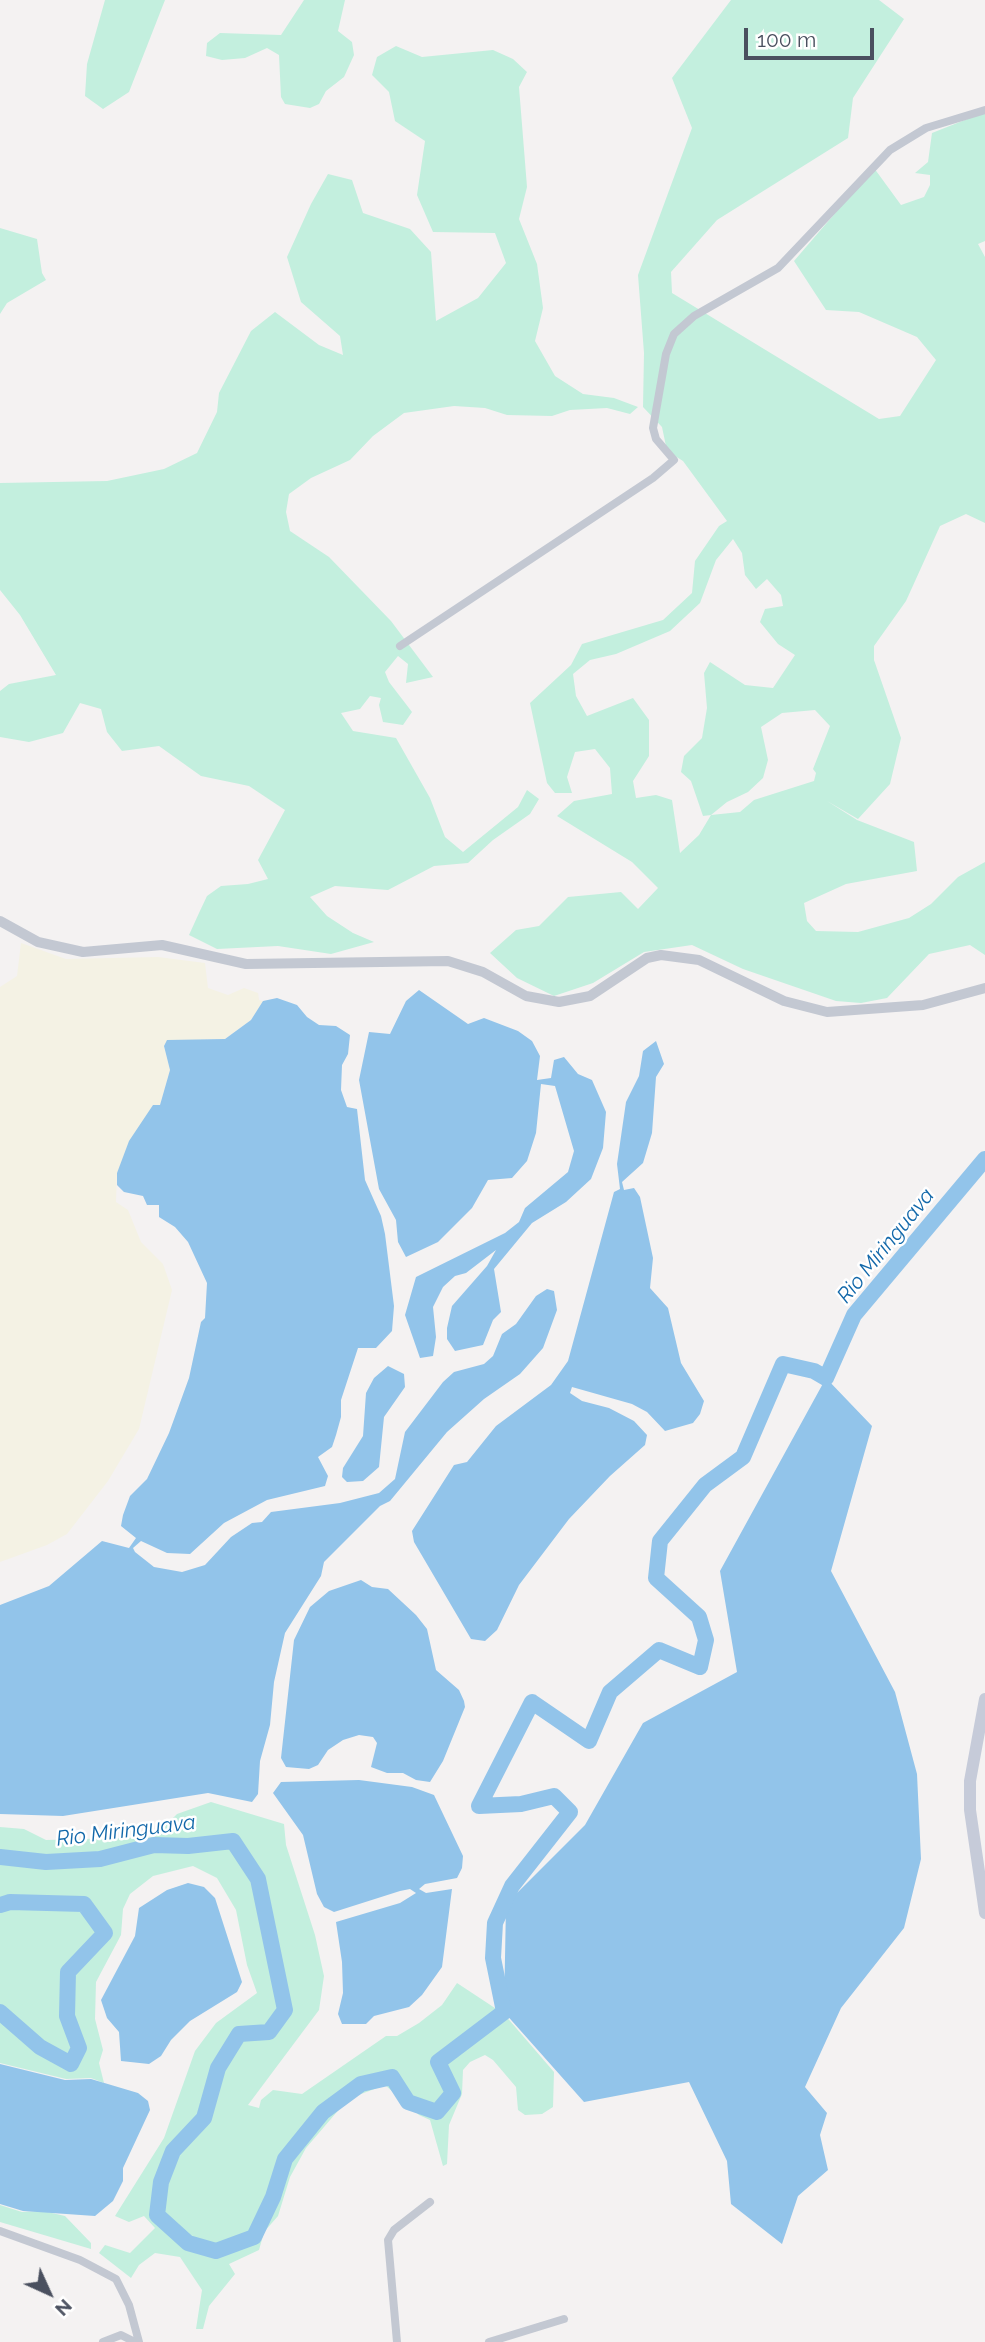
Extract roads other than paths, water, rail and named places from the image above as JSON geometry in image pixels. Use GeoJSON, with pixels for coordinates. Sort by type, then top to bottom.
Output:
{"type":"FeatureCollection","features":[{"type":"Feature","properties":{"kind":"main road"},"geometry":{"type":"LineString","coordinates":[[985,1699],[970,1781],[970,1810],[985,1913]]}},
{"type":"Feature","properties":{"kind":"street"},"geometry":{"type":"LineString","coordinates":[[400,646],[653,478],[674,460],[656,439],[653,428],[666,354],[674,334],[694,316],[778,268],[890,150],[926,128],[985,110]]}},
{"type":"Feature","properties":{"kind":"street"},"geometry":{"type":"LineString","coordinates":[[0,921],[38,942],[83,952],[162,945],[246,964],[448,961],[483,972],[526,996],[559,1002],[590,996],[647,958],[661,955],[699,960],[784,1001],[827,1012],[923,1005],[985,988]]}},
{"type":"Feature","properties":{"kind":"street"},"geometry":{"type":"LineString","coordinates":[[397,2342],[388,2240],[394,2230],[430,2202]]}},
{"type":"Feature","properties":{"kind":"street"},"geometry":{"type":"LineString","coordinates":[[0,2231],[80,2260],[116,2279],[129,2305],[137,2342]]}},
{"type":"Feature","properties":{"kind":"street"},"geometry":{"type":"LineString","coordinates":[[489,2342],[564,2319]]}},
{"type":"Feature","properties":{"kind":"street"},"geometry":{"type":"LineString","coordinates":[[103,2342],[121,2335],[137,2342]]}},
{"type":"Feature","properties":{"kind":"water"},"geometry":{"type":"Polygon","coordinates":[[[419,990],[468,1024],[484,1018],[518,1031],[532,1041],[540,1056],[537,1080],[551,1078],[554,1060],[564,1057],[578,1074],[592,1080],[606,1112],[603,1148],[591,1179],[566,1202],[532,1223],[494,1269],[501,1312],[493,1320],[483,1345],[455,1351],[447,1339],[447,1328],[452,1306],[487,1266],[496,1250],[466,1273],[455,1276],[443,1287],[433,1307],[436,1337],[433,1356],[420,1358],[405,1315],[416,1277],[505,1233],[519,1222],[525,1208],[568,1172],[574,1151],[555,1086],[541,1084],[536,1133],[527,1161],[512,1178],[488,1180],[472,1208],[438,1242],[406,1257],[398,1242],[396,1220],[379,1189],[359,1080],[369,1032],[390,1034],[406,1001],[419,990]]]}},
{"type":"Feature","properties":{"kind":"water"},"geometry":{"type":"Polygon","coordinates":[[[277,998],[297,1005],[307,1017],[319,1025],[336,1026],[350,1035],[348,1054],[342,1065],[341,1090],[347,1107],[357,1109],[365,1180],[381,1216],[385,1234],[394,1306],[392,1331],[376,1348],[358,1348],[341,1400],[341,1417],[332,1447],[318,1457],[328,1476],[325,1486],[267,1500],[224,1523],[190,1554],[167,1553],[141,1541],[133,1548],[135,1552],[154,1567],[182,1572],[205,1565],[231,1537],[252,1523],[262,1522],[271,1512],[340,1503],[379,1493],[395,1479],[405,1432],[443,1382],[454,1372],[484,1364],[493,1356],[502,1334],[516,1324],[536,1296],[547,1289],[554,1291],[557,1310],[543,1348],[520,1374],[484,1399],[447,1432],[390,1501],[380,1506],[324,1562],[321,1576],[285,1633],[274,1682],[270,1725],[260,1761],[258,1794],[252,1802],[208,1793],[63,1816],[0,1814],[0,1605],[49,1586],[102,1541],[129,1548],[136,1538],[121,1526],[123,1515],[130,1496],[147,1479],[169,1433],[189,1378],[201,1322],[205,1318],[207,1283],[188,1242],[175,1227],[159,1217],[159,1205],[147,1205],[143,1196],[124,1192],[117,1185],[117,1173],[129,1141],[153,1105],[160,1105],[170,1070],[164,1046],[167,1040],[225,1039],[251,1020],[263,1001],[277,998]]]}},
{"type":"Feature","properties":{"kind":"water"},"geometry":{"type":"Polygon","coordinates":[[[656,1041],[664,1064],[656,1077],[652,1133],[643,1163],[622,1182],[624,1190],[634,1188],[640,1197],[653,1258],[650,1288],[668,1308],[681,1363],[704,1401],[700,1414],[693,1423],[665,1431],[647,1412],[632,1404],[572,1387],[570,1393],[582,1401],[609,1408],[634,1421],[647,1435],[645,1445],[610,1476],[569,1519],[519,1585],[497,1630],[485,1641],[471,1639],[414,1542],[412,1531],[454,1465],[467,1462],[496,1426],[551,1385],[568,1361],[614,1192],[620,1189],[617,1164],[626,1102],[639,1076],[643,1051],[656,1041]]]}},
{"type":"Feature","properties":{"kind":"water"},"geometry":{"type":"Polygon","coordinates":[[[388,1366],[404,1374],[405,1387],[384,1417],[379,1467],[363,1481],[347,1482],[342,1477],[343,1468],[363,1436],[366,1393],[374,1378],[388,1366]]]}},
{"type":"Feature","properties":{"kind":"water"},"geometry":{"type":"Polygon","coordinates":[[[826,1378],[872,1426],[831,1571],[895,1692],[917,1774],[921,1859],[904,1928],[841,2008],[805,2087],[827,2113],[820,2135],[828,2170],[798,2196],[782,2244],[731,2204],[727,2161],[689,2082],[584,2102],[504,2012],[506,1904],[585,1825],[643,1723],[737,1672],[720,1571],[826,1378]]]}},
{"type":"Feature","properties":{"kind":"water"},"geometry":{"type":"Polygon","coordinates":[[[361,1580],[372,1587],[388,1589],[416,1615],[427,1629],[436,1670],[459,1690],[464,1701],[465,1707],[443,1761],[430,1782],[371,1767],[377,1743],[373,1737],[359,1735],[343,1740],[328,1750],[318,1765],[309,1769],[286,1767],[281,1758],[294,1640],[310,1607],[329,1591],[361,1580]]]}},
{"type":"Feature","properties":{"kind":"water"},"geometry":{"type":"Polygon","coordinates":[[[359,1780],[412,1787],[434,1795],[463,1856],[462,1868],[457,1878],[425,1884],[419,1889],[426,1893],[452,1889],[442,1967],[422,1995],[409,2007],[374,2016],[366,2024],[342,2024],[338,2014],[343,1993],[342,1962],[336,1922],[400,1903],[416,1893],[410,1889],[400,1891],[334,1912],[324,1907],[317,1894],[303,1835],[273,1793],[281,1782],[359,1780]]]}},
{"type":"Feature","properties":{"kind":"water"},"geometry":{"type":"Polygon","coordinates":[[[188,1883],[204,1887],[215,1898],[242,1982],[237,1992],[190,2021],[171,2040],[161,2056],[149,2064],[121,2061],[119,2032],[107,2018],[101,2000],[135,1936],[139,1908],[167,1890],[188,1883]]]}},
{"type":"Feature","properties":{"kind":"water"},"geometry":{"type":"Polygon","coordinates":[[[0,2064],[65,2080],[91,2079],[138,2093],[148,2101],[150,2110],[123,2168],[123,2181],[113,2201],[95,2216],[23,2211],[0,2204],[0,2064]]]}},
{"type":"Feature","properties":{"kind":"waterway","name":"Rio Miringuava"},"geometry":{"type":"LineString","coordinates":[[0,1857],[46,1862],[100,1859],[154,1845],[188,1846],[233,1841],[258,1879],[285,2010],[269,2032],[239,2034],[218,2068],[204,2118],[173,2151],[161,2182],[157,2215],[188,2243],[216,2251],[254,2237],[273,2197],[285,2159],[323,2112],[361,2084],[392,2077],[408,2102],[437,2112],[453,2093],[438,2062],[504,2012],[493,1958],[495,1923],[512,1886],[570,1812],[554,1796],[521,1804],[479,1806],[532,1702],[589,1741],[610,1692],[659,1650],[700,1667],[706,1640],[699,1617],[656,1578],[660,1541],[705,1485],[743,1457],[783,1364],[814,1371],[826,1378],[854,1315],[985,1159]]}},
{"type":"Feature","properties":{"kind":"waterway","name":"Rio Miringuava"},"geometry":{"type":"LineString","coordinates":[[0,1905],[10,1902],[84,1904],[105,1933],[68,1972],[67,2016],[79,2048],[71,2064],[40,2047],[0,2012]]}}]}
